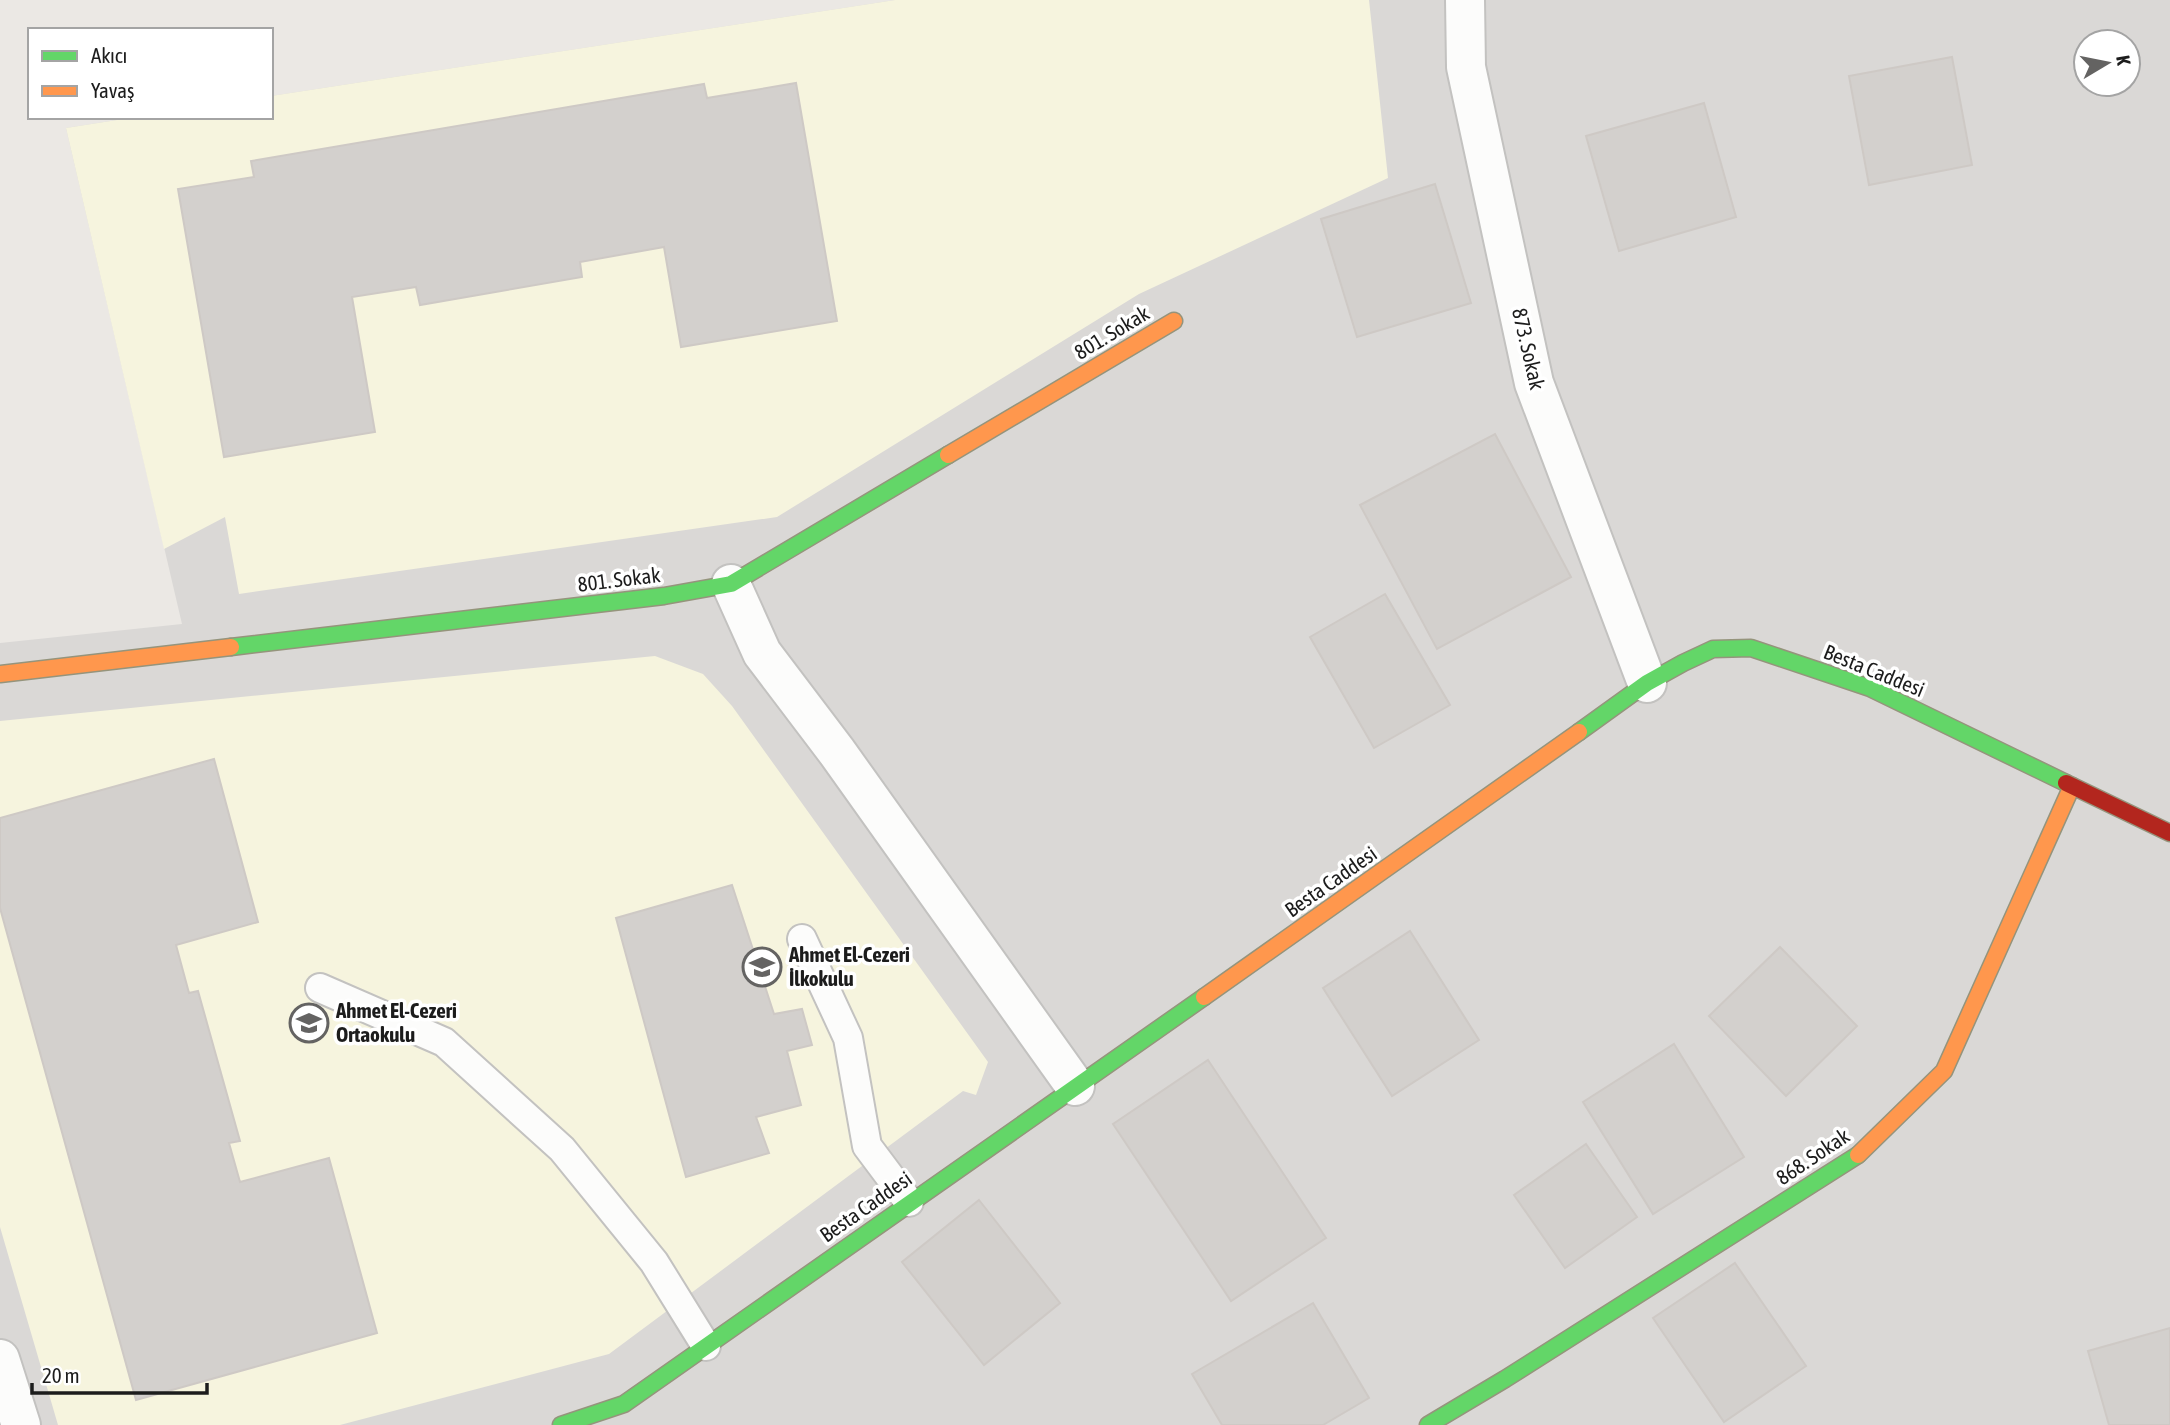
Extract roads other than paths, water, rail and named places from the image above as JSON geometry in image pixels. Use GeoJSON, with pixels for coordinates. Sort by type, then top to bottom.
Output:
{"type":"FeatureCollection","features":[{"type":"Feature","properties":{"kind":"street","name":"873. Sokak"},"geometry":{"type":"LineString","coordinates":[[1465,0],[1466,67],[1534,383],[1647,683]]}},
{"type":"Feature","properties":{"kind":"street","name":"801. Sokak"},"geometry":{"type":"LineString","coordinates":[[0,674],[664,596],[731,584],[1174,321]]}},
{"type":"Feature","properties":{"kind":"street"},"geometry":{"type":"LineString","coordinates":[[731,584],[762,653],[837,752],[1075,1086]]}},
{"type":"Feature","properties":{"kind":"street","name":"Besta Caddesi"},"geometry":{"type":"LineString","coordinates":[[575,1423],[624,1404],[1490,797],[1647,683],[1713,649],[1751,648],[1870,688],[2170,833]]}},
{"type":"Feature","properties":{"kind":"street","name":"868. Sokak"},"geometry":{"type":"LineString","coordinates":[[1428,1425],[1855,1158],[1944,1071],[2072,786]]}},
{"type":"Feature","properties":{"kind":"street"},"geometry":{"type":"LineString","coordinates":[[0,1359],[21,1425]]}},
{"type":"Feature","properties":{"kind":"lane"},"geometry":{"type":"LineString","coordinates":[[802,939],[848,1038],[867,1146],[909,1202]]}},
{"type":"Feature","properties":{"kind":"lane"},"geometry":{"type":"LineString","coordinates":[[320,988],[444,1042],[562,1149],[654,1262],[706,1346]]}},
{"type":"Feature","properties":{"kind":"place","name":"Ahmet El-Cezeri İlkokulu"},"geometry":{"type":"Point","coordinates":[762,967]}},
{"type":"Feature","properties":{"kind":"place","name":"Ahmet El-Cezeri Ortaokulu"},"geometry":{"type":"Point","coordinates":[309,1023]}}]}
